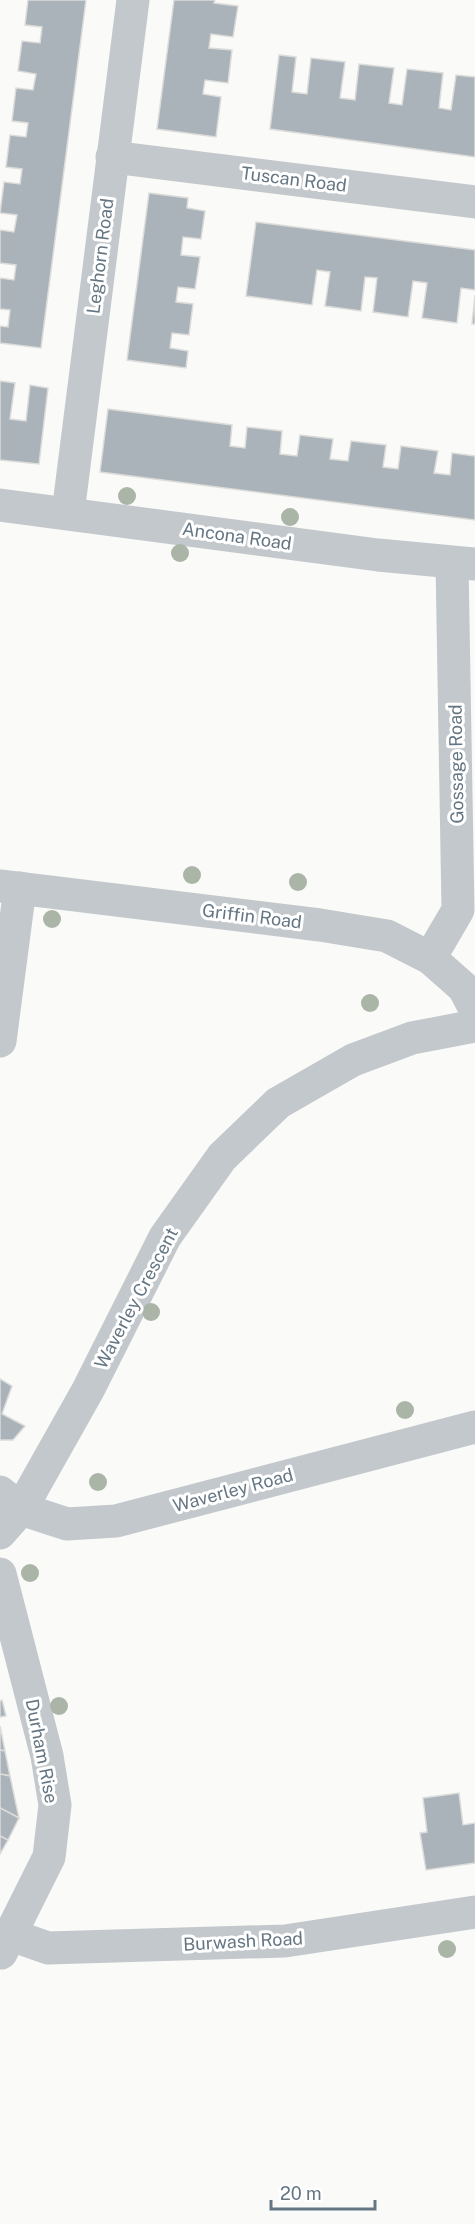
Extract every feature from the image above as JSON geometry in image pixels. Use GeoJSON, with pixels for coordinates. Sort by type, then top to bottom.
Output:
{"type":"FeatureCollection","features":[{"type":"Feature","properties":{"kind":"street","name":"Leghorn Road"},"geometry":{"type":"LineString","coordinates":[[68,513],[133,0]]}},
{"type":"Feature","properties":{"kind":"street","name":"Tuscan Road"},"geometry":{"type":"LineString","coordinates":[[112,157],[475,202]]}},
{"type":"Feature","properties":{"kind":"street","name":"Ancona Road"},"geometry":{"type":"LineString","coordinates":[[0,505],[464,563]]}},
{"type":"Feature","properties":{"kind":"street","name":"Gossage Road"},"geometry":{"type":"LineString","coordinates":[[430,958],[458,910],[464,563]]}},
{"type":"Feature","properties":{"kind":"street","name":"Griffin Road"},"geometry":{"type":"LineString","coordinates":[[10,887],[308,923],[387,936],[430,958],[464,988],[475,1009]]}},
{"type":"Feature","properties":{"kind":"street"},"geometry":{"type":"LineString","coordinates":[[0,1041],[10,887]]}},
{"type":"Feature","properties":{"kind":"street","name":"Waverley Crescent"},"geometry":{"type":"LineString","coordinates":[[7,1511],[88,1390],[165,1237],[222,1157],[278,1103],[353,1060],[412,1038],[475,1026]]}},
{"type":"Feature","properties":{"kind":"street","name":"Waverley Road"},"geometry":{"type":"LineString","coordinates":[[7,1511],[66,1524],[116,1521],[475,1427]]}},
{"type":"Feature","properties":{"kind":"street","name":"Durham Rise"},"geometry":{"type":"LineString","coordinates":[[0,1574],[47,1756],[55,1805],[49,1857],[6,1945]]}},
{"type":"Feature","properties":{"kind":"street","name":"Burwash Road"},"geometry":{"type":"LineString","coordinates":[[6,1945],[48,1948],[285,1941],[475,1912]]}},
{"type":"Feature","properties":{"kind":"building"},"geometry":{"type":"Polygon","coordinates":[[[28,0],[86,0],[41,348],[0,343],[0,326],[8,327],[10,310],[0,309],[0,278],[14,280],[16,265],[0,263],[0,230],[14,232],[17,215],[0,213],[4,182],[20,184],[22,169],[6,167],[10,135],[26,137],[28,123],[12,121],[16,88],[33,90],[36,74],[18,71],[22,41],[40,43],[42,27],[25,25],[28,0]]]}},
{"type":"Feature","properties":{"kind":"building"},"geometry":{"type":"Polygon","coordinates":[[[174,0],[215,0],[214,3],[238,6],[233,37],[211,34],[209,48],[232,50],[228,83],[205,80],[203,94],[221,97],[216,137],[157,129],[174,0]]]}},
{"type":"Feature","properties":{"kind":"building"},"geometry":{"type":"Polygon","coordinates":[[[279,55],[296,57],[292,92],[307,94],[311,58],[345,62],[340,98],[355,100],[359,64],[394,68],[389,103],[402,105],[407,69],[443,73],[439,108],[451,110],[456,75],[475,77],[475,157],[270,129],[279,55]]]}},
{"type":"Feature","properties":{"kind":"building"},"geometry":{"type":"Polygon","coordinates":[[[149,193],[188,198],[187,208],[205,211],[201,239],[183,237],[181,255],[200,257],[195,289],[178,287],[176,302],[193,304],[189,335],[172,333],[170,348],[188,351],[186,368],[127,360],[149,193]]]}},
{"type":"Feature","properties":{"kind":"building"},"geometry":{"type":"Polygon","coordinates":[[[256,222],[475,250],[475,290],[461,288],[457,323],[422,318],[427,283],[413,281],[408,317],[373,312],[377,278],[365,277],[361,311],[325,306],[330,272],[317,270],[312,305],[246,296],[256,222]]]}},
{"type":"Feature","properties":{"kind":"building"},"geometry":{"type":"Polygon","coordinates":[[[475,295],[475,324],[472,324],[475,295]]]}},
{"type":"Feature","properties":{"kind":"building"},"geometry":{"type":"Polygon","coordinates":[[[0,381],[15,383],[10,419],[26,421],[30,385],[48,388],[39,464],[0,460],[0,381]]]}},
{"type":"Feature","properties":{"kind":"building"},"geometry":{"type":"Polygon","coordinates":[[[108,409],[232,425],[230,446],[245,448],[247,427],[282,431],[280,454],[297,456],[300,435],[333,439],[330,459],[348,461],[351,441],[386,445],[383,467],[398,469],[401,446],[438,451],[434,473],[450,475],[452,453],[475,456],[475,520],[100,472],[108,409]]]}},
{"type":"Feature","properties":{"kind":"building"},"geometry":{"type":"Polygon","coordinates":[[[0,1379],[12,1386],[2,1414],[25,1426],[13,1440],[0,1440],[0,1379]]]}},
{"type":"Feature","properties":{"kind":"building"},"geometry":{"type":"Polygon","coordinates":[[[2,1700],[6,1716],[0,1717],[0,1701],[2,1700]]]}},
{"type":"Feature","properties":{"kind":"building"},"geometry":{"type":"Polygon","coordinates":[[[0,1726],[5,1751],[0,1750],[0,1726]]]}},
{"type":"Feature","properties":{"kind":"building"},"geometry":{"type":"Polygon","coordinates":[[[0,1750],[5,1751],[10,1776],[0,1774],[0,1750]]]}},
{"type":"Feature","properties":{"kind":"building"},"geometry":{"type":"Polygon","coordinates":[[[0,1774],[10,1776],[19,1818],[0,1808],[0,1774]]]}},
{"type":"Feature","properties":{"kind":"building"},"geometry":{"type":"Polygon","coordinates":[[[459,1793],[463,1825],[475,1823],[475,1863],[426,1870],[420,1833],[427,1832],[423,1798],[459,1793]]]}},
{"type":"Feature","properties":{"kind":"building"},"geometry":{"type":"Polygon","coordinates":[[[0,1808],[19,1818],[8,1840],[0,1836],[0,1808]]]}},
{"type":"Feature","properties":{"kind":"building"},"geometry":{"type":"Polygon","coordinates":[[[0,1836],[8,1840],[0,1854],[0,1836]]]}}]}
